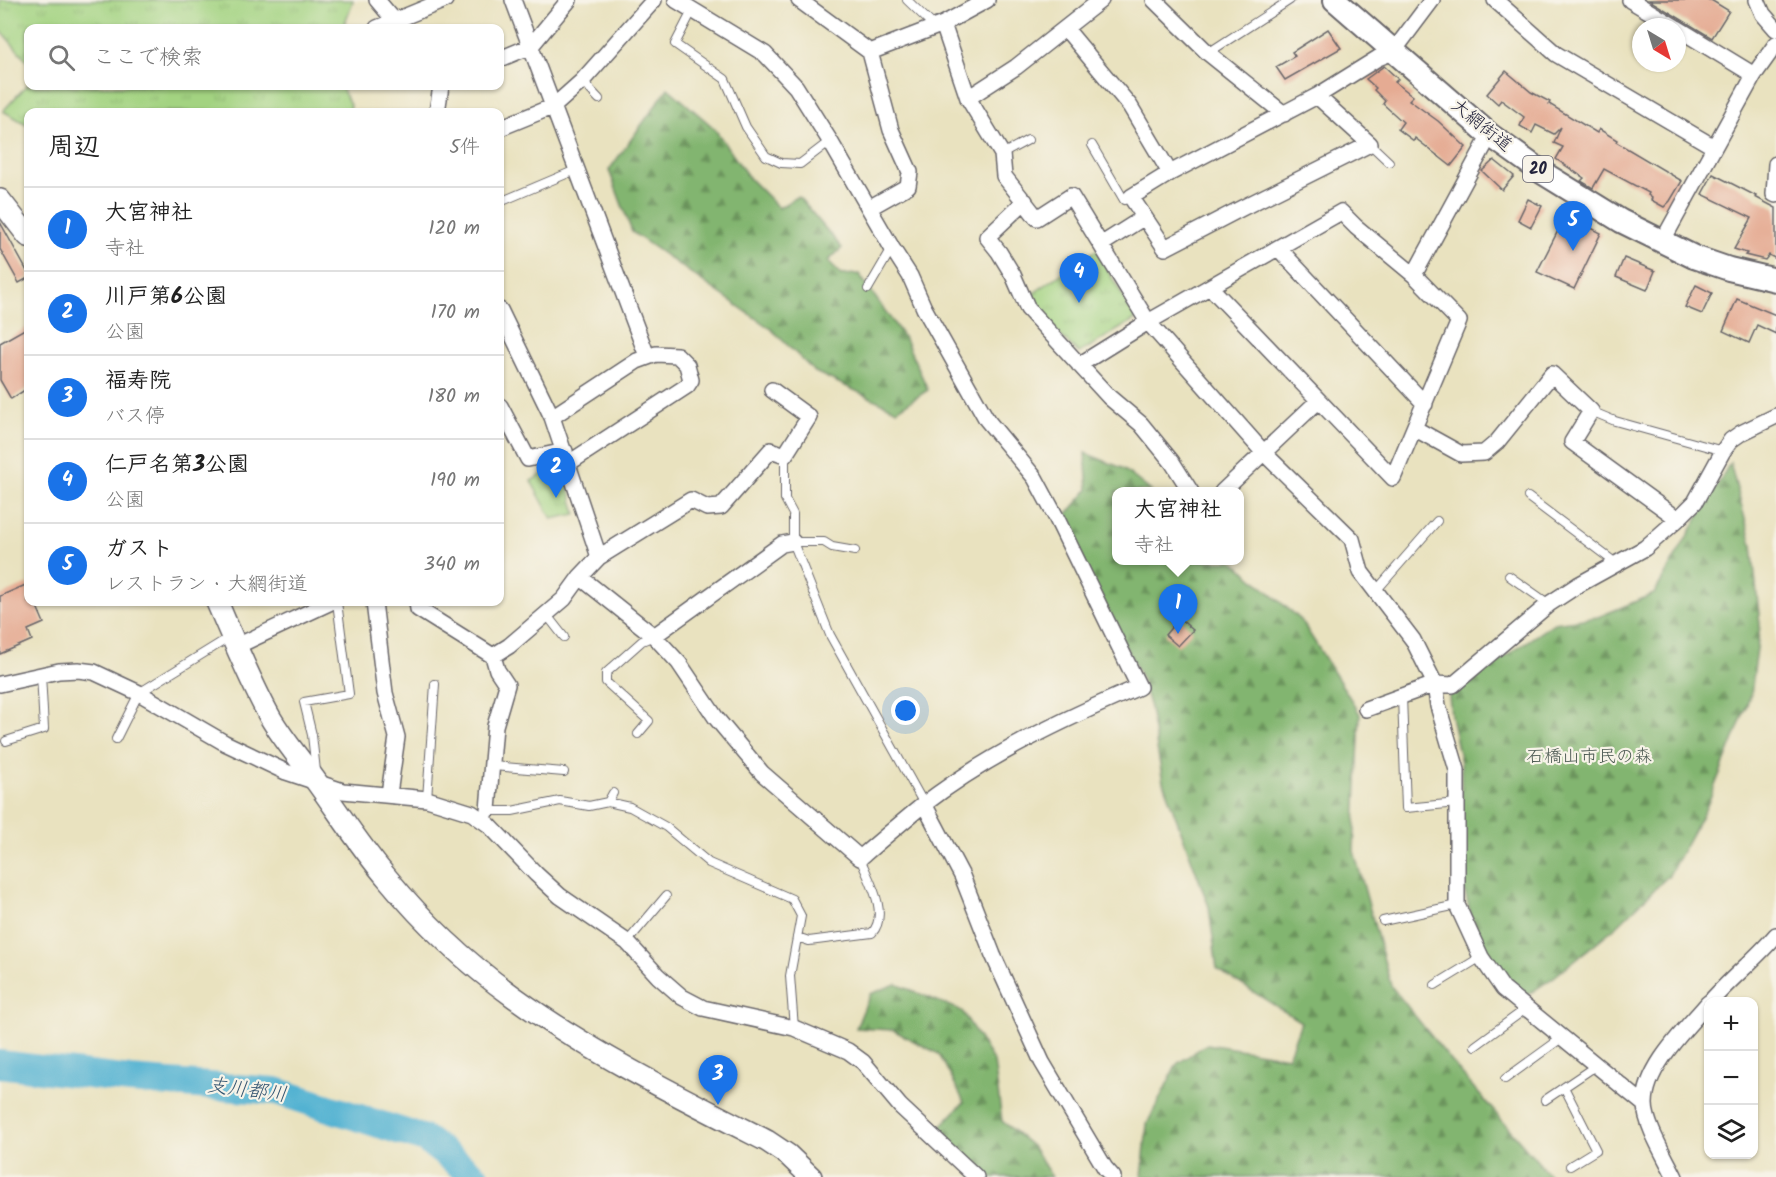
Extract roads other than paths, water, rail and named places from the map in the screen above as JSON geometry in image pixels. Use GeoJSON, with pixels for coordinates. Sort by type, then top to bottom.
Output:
{"type":"FeatureCollection","features":[{"type":"Feature","properties":{"kind":"main road","name":"大網街道"},"geometry":{"type":"LineString","coordinates":[[1345,4],[1393,52],[1490,135],[1543,173],[1602,209],[1694,257],[1729,269],[1776,280]]}},
{"type":"Feature","properties":{"kind":"street"},"geometry":{"type":"LineString","coordinates":[[377,0],[397,24],[445,0]]}},
{"type":"Feature","properties":{"kind":"street"},"geometry":{"type":"LineString","coordinates":[[513,0],[646,356]]}},
{"type":"Feature","properties":{"kind":"street"},"geometry":{"type":"LineString","coordinates":[[504,57],[531,46],[569,0]]}},
{"type":"Feature","properties":{"kind":"street"},"geometry":{"type":"LineString","coordinates":[[504,126],[554,106],[582,81],[654,0]]}},
{"type":"Feature","properties":{"kind":"street"},"geometry":{"type":"LineString","coordinates":[[580,576],[654,636],[679,663],[717,718],[762,772],[860,858],[924,804],[978,768],[1054,725],[1139,687],[1035,478],[987,420],[924,308],[910,276],[796,87],[765,54],[676,0]]}},
{"type":"Feature","properties":{"kind":"street"},"geometry":{"type":"LineString","coordinates":[[799,0],[870,52],[891,130],[910,172],[908,186],[869,208]]}},
{"type":"Feature","properties":{"kind":"street"},"geometry":{"type":"LineString","coordinates":[[870,52],[939,26],[987,0]]}},
{"type":"Feature","properties":{"kind":"street"},"geometry":{"type":"LineString","coordinates":[[968,98],[1016,67],[1101,0]]}},
{"type":"Feature","properties":{"kind":"street"},"geometry":{"type":"LineString","coordinates":[[1154,0],[1208,53],[1284,114]]}},
{"type":"Feature","properties":{"kind":"street"},"geometry":{"type":"LineString","coordinates":[[1317,96],[1370,144],[1165,248],[1143,218],[1131,196],[1317,96],[1378,58],[1393,52],[1432,0]]}},
{"type":"Feature","properties":{"kind":"street"},"geometry":{"type":"LineString","coordinates":[[1495,0],[1556,54],[1714,147]]}},
{"type":"Feature","properties":{"kind":"street"},"geometry":{"type":"LineString","coordinates":[[1630,0],[1660,18]]}},
{"type":"Feature","properties":{"kind":"street"},"geometry":{"type":"LineString","coordinates":[[1757,0],[1763,14],[1776,29]]}},
{"type":"Feature","properties":{"kind":"street"},"geometry":{"type":"LineString","coordinates":[[939,26],[968,98],[1002,154],[1004,176],[1037,218],[1071,196],[1148,322],[1264,453],[1352,539],[1361,572],[1413,640],[1435,684],[1438,706],[1457,770],[1457,905],[1481,957],[1503,988],[1645,1105]]}},
{"type":"Feature","properties":{"kind":"street"},"geometry":{"type":"LineString","coordinates":[[1066,29],[1130,106],[1170,173]]}},
{"type":"Feature","properties":{"kind":"street"},"geometry":{"type":"LineString","coordinates":[[1686,34],[1754,75]]}},
{"type":"Feature","properties":{"kind":"street"},"geometry":{"type":"LineString","coordinates":[[1662,242],[1754,75],[1776,44]]}},
{"type":"Feature","properties":{"kind":"street"},"geometry":{"type":"LineString","coordinates":[[438,108],[440,90]]}},
{"type":"Feature","properties":{"kind":"street"},"geometry":{"type":"LineString","coordinates":[[1414,276],[1490,135]]}},
{"type":"Feature","properties":{"kind":"street"},"geometry":{"type":"LineString","coordinates":[[1776,164],[1774,194],[1776,195]]}},
{"type":"Feature","properties":{"kind":"street"},"geometry":{"type":"LineString","coordinates":[[0,200],[24,231]]}},
{"type":"Feature","properties":{"kind":"street"},"geometry":{"type":"LineString","coordinates":[[1024,201],[987,237],[1013,275],[1028,309],[1109,397],[1141,424],[1172,462],[1188,487]]}},
{"type":"Feature","properties":{"kind":"street"},"geometry":{"type":"LineString","coordinates":[[1079,364],[1148,322],[1341,212],[1414,276],[1459,321],[1393,478],[1210,287]]}},
{"type":"Feature","properties":{"kind":"street"},"geometry":{"type":"LineString","coordinates":[[1102,244],[1143,218]]}},
{"type":"Feature","properties":{"kind":"street"},"geometry":{"type":"LineString","coordinates":[[1279,249],[1425,404]]}},
{"type":"Feature","properties":{"kind":"street"},"geometry":{"type":"LineString","coordinates":[[504,318],[552,417],[599,557]]}},
{"type":"Feature","properties":{"kind":"street"},"geometry":{"type":"LineString","coordinates":[[504,414],[528,459],[567,457],[687,386],[691,380],[687,365],[677,355],[646,356],[552,417]]}},
{"type":"Feature","properties":{"kind":"street"},"geometry":{"type":"LineString","coordinates":[[1414,428],[1461,454],[1484,453],[1497,442],[1552,374],[1591,411],[1572,442],[1678,519]]}},
{"type":"Feature","properties":{"kind":"street"},"geometry":{"type":"LineString","coordinates":[[493,656],[509,646],[564,598],[580,576],[599,557],[691,500],[707,508],[721,507],[771,450],[785,455],[809,417],[772,390]]}},
{"type":"Feature","properties":{"kind":"street"},"geometry":{"type":"LineString","coordinates":[[1227,487],[1318,400]]}},
{"type":"Feature","properties":{"kind":"street"},"geometry":{"type":"LineString","coordinates":[[1366,709],[1435,684],[1453,685],[1549,604],[1645,548],[1695,502],[1731,440],[1776,416]]}},
{"type":"Feature","properties":{"kind":"street"},"geometry":{"type":"LineString","coordinates":[[654,636],[782,544],[793,542]]}},
{"type":"Feature","properties":{"kind":"street"},"geometry":{"type":"LineString","coordinates":[[220,606],[270,716],[289,747],[387,879],[416,911],[512,995],[601,1054],[766,1141],[788,1155],[811,1177]]}},
{"type":"Feature","properties":{"kind":"street"},"geometry":{"type":"LineString","coordinates":[[234,641],[311,606]]}},
{"type":"Feature","properties":{"kind":"street"},"geometry":{"type":"LineString","coordinates":[[375,606],[386,693],[396,737],[389,794]]}},
{"type":"Feature","properties":{"kind":"street"},"geometry":{"type":"LineString","coordinates":[[418,606],[418,609],[493,656],[497,670],[507,685],[495,726],[488,810]]}},
{"type":"Feature","properties":{"kind":"street"},"geometry":{"type":"LineString","coordinates":[[0,684],[41,674],[78,670],[94,672],[139,693],[225,743],[286,772],[343,790],[427,799],[472,813],[489,825],[560,896],[627,942],[682,997],[703,1008],[794,1028],[848,1051],[863,1062],[900,1106],[976,1177]]}},
{"type":"Feature","properties":{"kind":"street"},"geometry":{"type":"LineString","coordinates":[[924,804],[962,876],[993,955],[1042,1062],[1105,1168],[1113,1177]]}},
{"type":"Feature","properties":{"kind":"street"},"geometry":{"type":"LineString","coordinates":[[1713,997],[1726,983],[1771,950],[1776,935]]}},
{"type":"Feature","properties":{"kind":"street"},"geometry":{"type":"LineString","coordinates":[[1675,1177],[1648,1120],[1645,1105],[1648,1087],[1658,1065],[1704,1008]]}},
{"type":"Feature","properties":{"kind":"lane"},"geometry":{"type":"LineString","coordinates":[[907,0],[939,26]]}},
{"type":"Feature","properties":{"kind":"lane"},"geometry":{"type":"LineString","coordinates":[[1208,53],[1290,0]]}},
{"type":"Feature","properties":{"kind":"lane"},"geometry":{"type":"LineString","coordinates":[[692,11],[675,44],[725,79],[746,127],[766,156],[781,163],[800,164],[830,141]]}},
{"type":"Feature","properties":{"kind":"lane"},"geometry":{"type":"LineString","coordinates":[[582,81],[599,99]]}},
{"type":"Feature","properties":{"kind":"lane"},"geometry":{"type":"LineString","coordinates":[[1002,154],[1028,140]]}},
{"type":"Feature","properties":{"kind":"lane"},"geometry":{"type":"LineString","coordinates":[[1370,144],[1389,162]]}},
{"type":"Feature","properties":{"kind":"lane"},"geometry":{"type":"LineString","coordinates":[[1092,145],[1124,200],[1131,196]]}},
{"type":"Feature","properties":{"kind":"lane"},"geometry":{"type":"LineString","coordinates":[[504,200],[578,170]]}},
{"type":"Feature","properties":{"kind":"lane"},"geometry":{"type":"LineString","coordinates":[[868,289],[892,248]]}},
{"type":"Feature","properties":{"kind":"lane"},"geometry":{"type":"LineString","coordinates":[[1591,411],[1615,421],[1723,451]]}},
{"type":"Feature","properties":{"kind":"lane"},"geometry":{"type":"LineString","coordinates":[[785,455],[785,500],[793,514],[793,542],[830,635],[924,804]]}},
{"type":"Feature","properties":{"kind":"lane"},"geometry":{"type":"LineString","coordinates":[[1528,497],[1617,564]]}},
{"type":"Feature","properties":{"kind":"lane"},"geometry":{"type":"LineString","coordinates":[[1375,592],[1437,521]]}},
{"type":"Feature","properties":{"kind":"lane"},"geometry":{"type":"LineString","coordinates":[[793,542],[824,542],[832,547],[855,551]]}},
{"type":"Feature","properties":{"kind":"lane"},"geometry":{"type":"LineString","coordinates":[[1509,576],[1549,604]]}},
{"type":"Feature","properties":{"kind":"lane"},"geometry":{"type":"LineString","coordinates":[[317,783],[312,735],[304,702],[349,694],[338,606]]}},
{"type":"Feature","properties":{"kind":"lane"},"geometry":{"type":"LineString","coordinates":[[546,614],[564,637]]}},
{"type":"Feature","properties":{"kind":"lane"},"geometry":{"type":"LineString","coordinates":[[639,734],[649,721],[606,682],[606,673],[642,641],[654,636]]}},
{"type":"Feature","properties":{"kind":"lane"},"geometry":{"type":"LineString","coordinates":[[116,738],[139,693],[234,641]]}},
{"type":"Feature","properties":{"kind":"lane"},"geometry":{"type":"LineString","coordinates":[[6,741],[44,729],[41,674]]}},
{"type":"Feature","properties":{"kind":"lane"},"geometry":{"type":"LineString","coordinates":[[427,799],[435,684]]}},
{"type":"Feature","properties":{"kind":"lane"},"geometry":{"type":"LineString","coordinates":[[1402,696],[1406,808],[1457,803]]}},
{"type":"Feature","properties":{"kind":"lane"},"geometry":{"type":"LineString","coordinates":[[493,766],[564,772]]}},
{"type":"Feature","properties":{"kind":"lane"},"geometry":{"type":"LineString","coordinates":[[608,802],[613,793]]}},
{"type":"Feature","properties":{"kind":"lane"},"geometry":{"type":"LineString","coordinates":[[472,813],[488,810],[512,811],[560,801],[589,806],[608,802],[630,807],[666,827],[708,862],[792,899],[801,915],[790,976],[794,1028]]}},
{"type":"Feature","properties":{"kind":"lane"},"geometry":{"type":"LineString","coordinates":[[797,937],[809,941],[872,933],[877,927],[879,907],[860,858]]}},
{"type":"Feature","properties":{"kind":"lane"},"geometry":{"type":"LineString","coordinates":[[627,942],[666,896]]}},
{"type":"Feature","properties":{"kind":"lane"},"geometry":{"type":"LineString","coordinates":[[1383,921],[1457,905]]}},
{"type":"Feature","properties":{"kind":"lane"},"geometry":{"type":"LineString","coordinates":[[1435,985],[1481,957]]}},
{"type":"Feature","properties":{"kind":"lane"},"geometry":{"type":"LineString","coordinates":[[1475,1046],[1527,1008]]}},
{"type":"Feature","properties":{"kind":"lane"},"geometry":{"type":"LineString","coordinates":[[1505,1079],[1563,1037]]}},
{"type":"Feature","properties":{"kind":"lane"},"geometry":{"type":"LineString","coordinates":[[1545,1101],[1597,1065]]}},
{"type":"Feature","properties":{"kind":"lane"},"geometry":{"type":"LineString","coordinates":[[1564,1087],[1596,1150],[1570,1166]]}},
{"type":"Feature","properties":{"kind":"waterway","name":"支川都川"},"geometry":{"type":"LineString","coordinates":[[0,1064],[130,1080],[276,1091],[425,1139],[476,1177]]}},
{"type":"Feature","properties":{"kind":"place","name":"ガスト"},"geometry":{"type":"Point","coordinates":[1573,251]}},
{"type":"Feature","properties":{"kind":"place","name":"仁戸名第3公園"},"geometry":{"type":"Point","coordinates":[1079,303]}},
{"type":"Feature","properties":{"kind":"place","name":"川戸第6公園"},"geometry":{"type":"Point","coordinates":[556,498]}},
{"type":"Feature","properties":{"kind":"place","name":"大宮神社"},"geometry":{"type":"Point","coordinates":[1178,634]}},
{"type":"Feature","properties":{"kind":"place","name":"福寿院"},"geometry":{"type":"Point","coordinates":[718,1105]}},
{"type":"Feature","properties":{"kind":"park label","name":"石橋山市民の森"},"geometry":{"type":"Point","coordinates":[1589,757]}}]}
